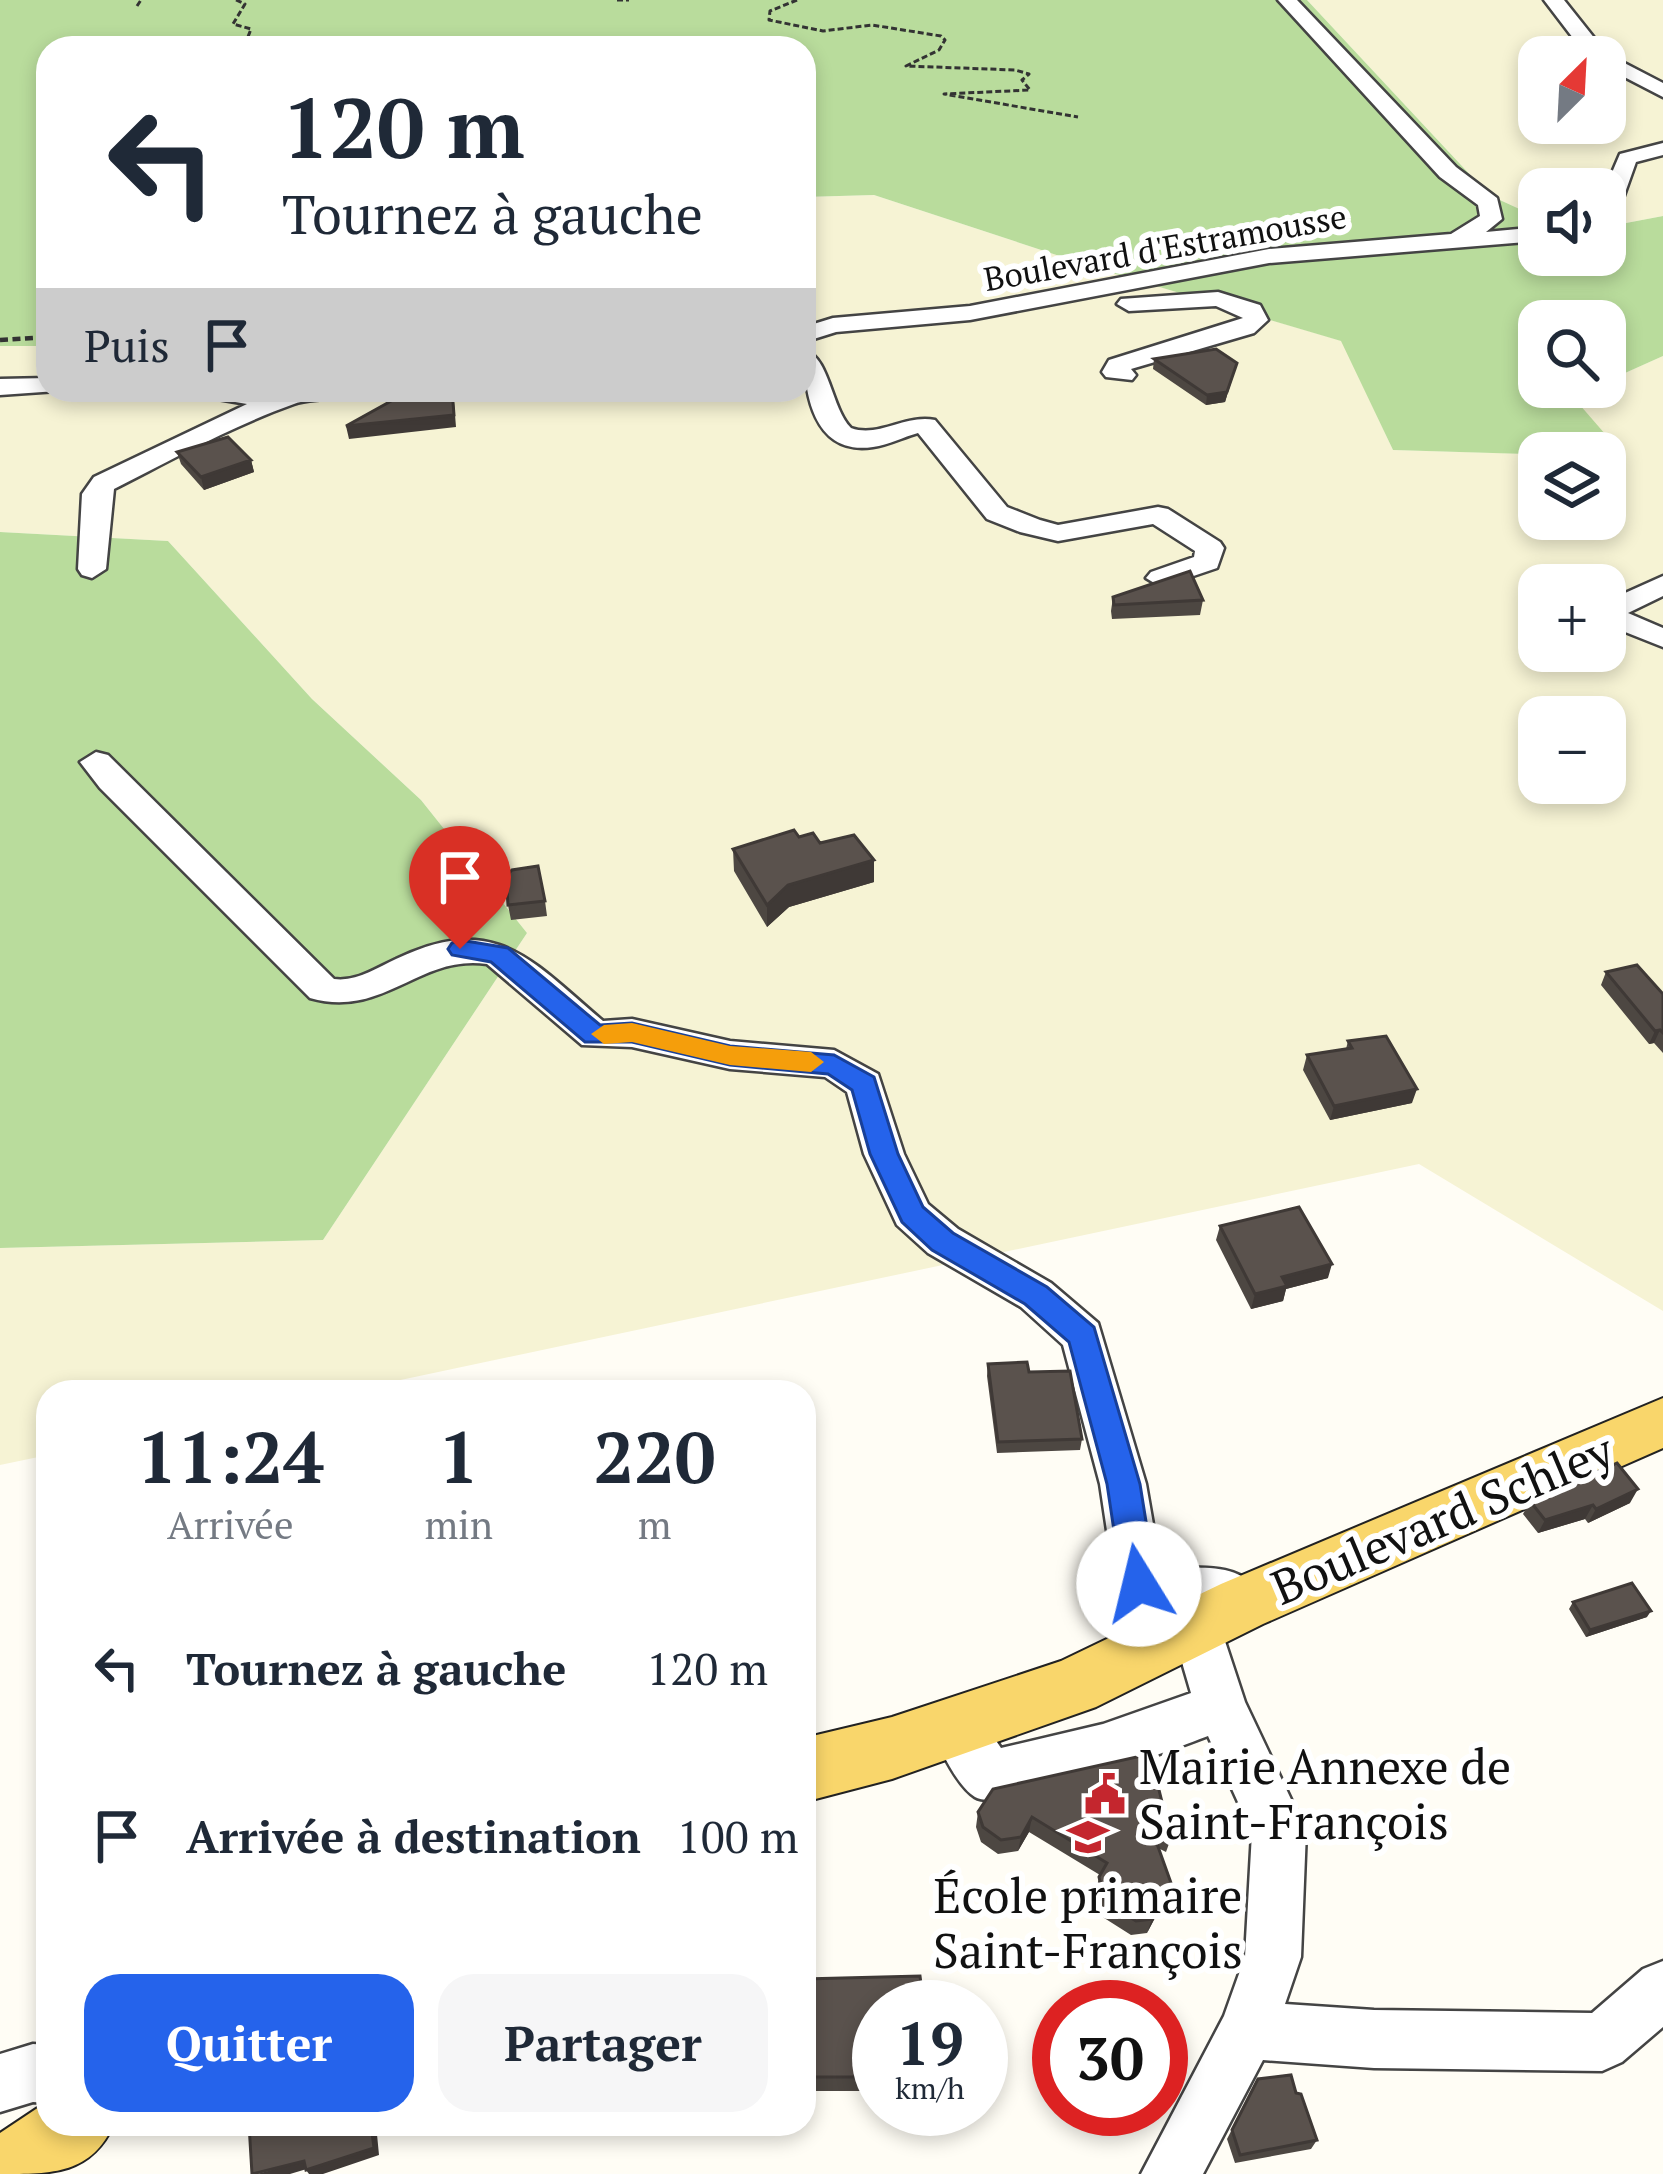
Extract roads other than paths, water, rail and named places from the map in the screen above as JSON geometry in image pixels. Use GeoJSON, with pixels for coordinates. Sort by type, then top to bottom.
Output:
{"type":"FeatureCollection","features":[{"type":"Feature","properties":{"kind":"main road","name":"Boulevard Schley"},"geometry":{"type":"LineString","coordinates":[[816,1767],[892,1748],[1074,1686],[1220,1616],[1663,1423]]}},
{"type":"Feature","properties":{"kind":"main road"},"geometry":{"type":"LineString","coordinates":[[4,2174],[60,2136]]}},
{"type":"Feature","properties":{"kind":"street"},"geometry":{"type":"LineString","coordinates":[[1287,0],[1448,172],[1489,203],[1492,219],[1454,242]]}},
{"type":"Feature","properties":{"kind":"street"},"geometry":{"type":"LineString","coordinates":[[1553,0],[1583,36]]}},
{"type":"Feature","properties":{"kind":"street"},"geometry":{"type":"LineString","coordinates":[[1626,71],[1663,91]]}},
{"type":"Feature","properties":{"kind":"street"},"geometry":{"type":"LineString","coordinates":[[1623,168],[1627,158],[1663,149]]}},
{"type":"Feature","properties":{"kind":"street","name":"Boulevard d'Estramousse"},"geometry":{"type":"LineString","coordinates":[[816,331],[833,325],[970,313],[1269,256],[1518,236]]}},
{"type":"Feature","properties":{"kind":"street"},"geometry":{"type":"LineString","coordinates":[[1046,297],[1062,302],[1160,305],[1217,299],[1252,310],[1256,320],[1245,328],[1118,365],[1115,372],[1123,375]]}},
{"type":"Feature","properties":{"kind":"street"},"geometry":{"type":"LineString","coordinates":[[0,374],[36,375]]}},
{"type":"Feature","properties":{"kind":"street"},"geometry":{"type":"LineString","coordinates":[[0,388],[36,386]]}},
{"type":"Feature","properties":{"kind":"street"},"geometry":{"type":"LineString","coordinates":[[816,398],[838,430],[854,439],[869,440],[915,424],[926,426],[982,488],[997,513],[1058,533],[1158,515],[1210,548],[1208,562],[1161,578]]}},
{"type":"Feature","properties":{"kind":"street"},"geometry":{"type":"LineString","coordinates":[[92,569],[96,494],[104,483],[276,402]]}},
{"type":"Feature","properties":{"kind":"street"},"geometry":{"type":"LineString","coordinates":[[1655,570],[1609,611],[1620,622],[1663,638]]}},
{"type":"Feature","properties":{"kind":"street"},"geometry":{"type":"LineString","coordinates":[[96,762],[128,803],[231,895],[321,989],[356,995],[424,957],[460,949],[499,954],[595,1035],[632,1033],[730,1055],[834,1064],[864,1084],[884,1154],[912,1214],[943,1241],[1036,1295],[1083,1336],[1123,1484],[1139,1584],[1157,1593],[1216,1588],[1222,1707],[1279,1831],[1273,1957],[1248,2030],[1172,2174]]}},
{"type":"Feature","properties":{"kind":"street"},"geometry":{"type":"LineString","coordinates":[[956,1726],[990,1777],[1103,1749],[1222,1707]]}},
{"type":"Feature","properties":{"kind":"street"},"geometry":{"type":"LineString","coordinates":[[1248,2030],[1375,2039],[1602,2042],[1663,1989]]}},
{"type":"Feature","properties":{"kind":"street"},"geometry":{"type":"LineString","coordinates":[[0,2083],[36,2076]]}},
{"type":"Feature","properties":{"kind":"place","name":"Mairie Annexe de Saint-François"},"geometry":{"type":"Point","coordinates":[1105,1794]}},
{"type":"Feature","properties":{"kind":"place","name":"École primaire Saint-François"},"geometry":{"type":"Point","coordinates":[1088,1837]}}]}
